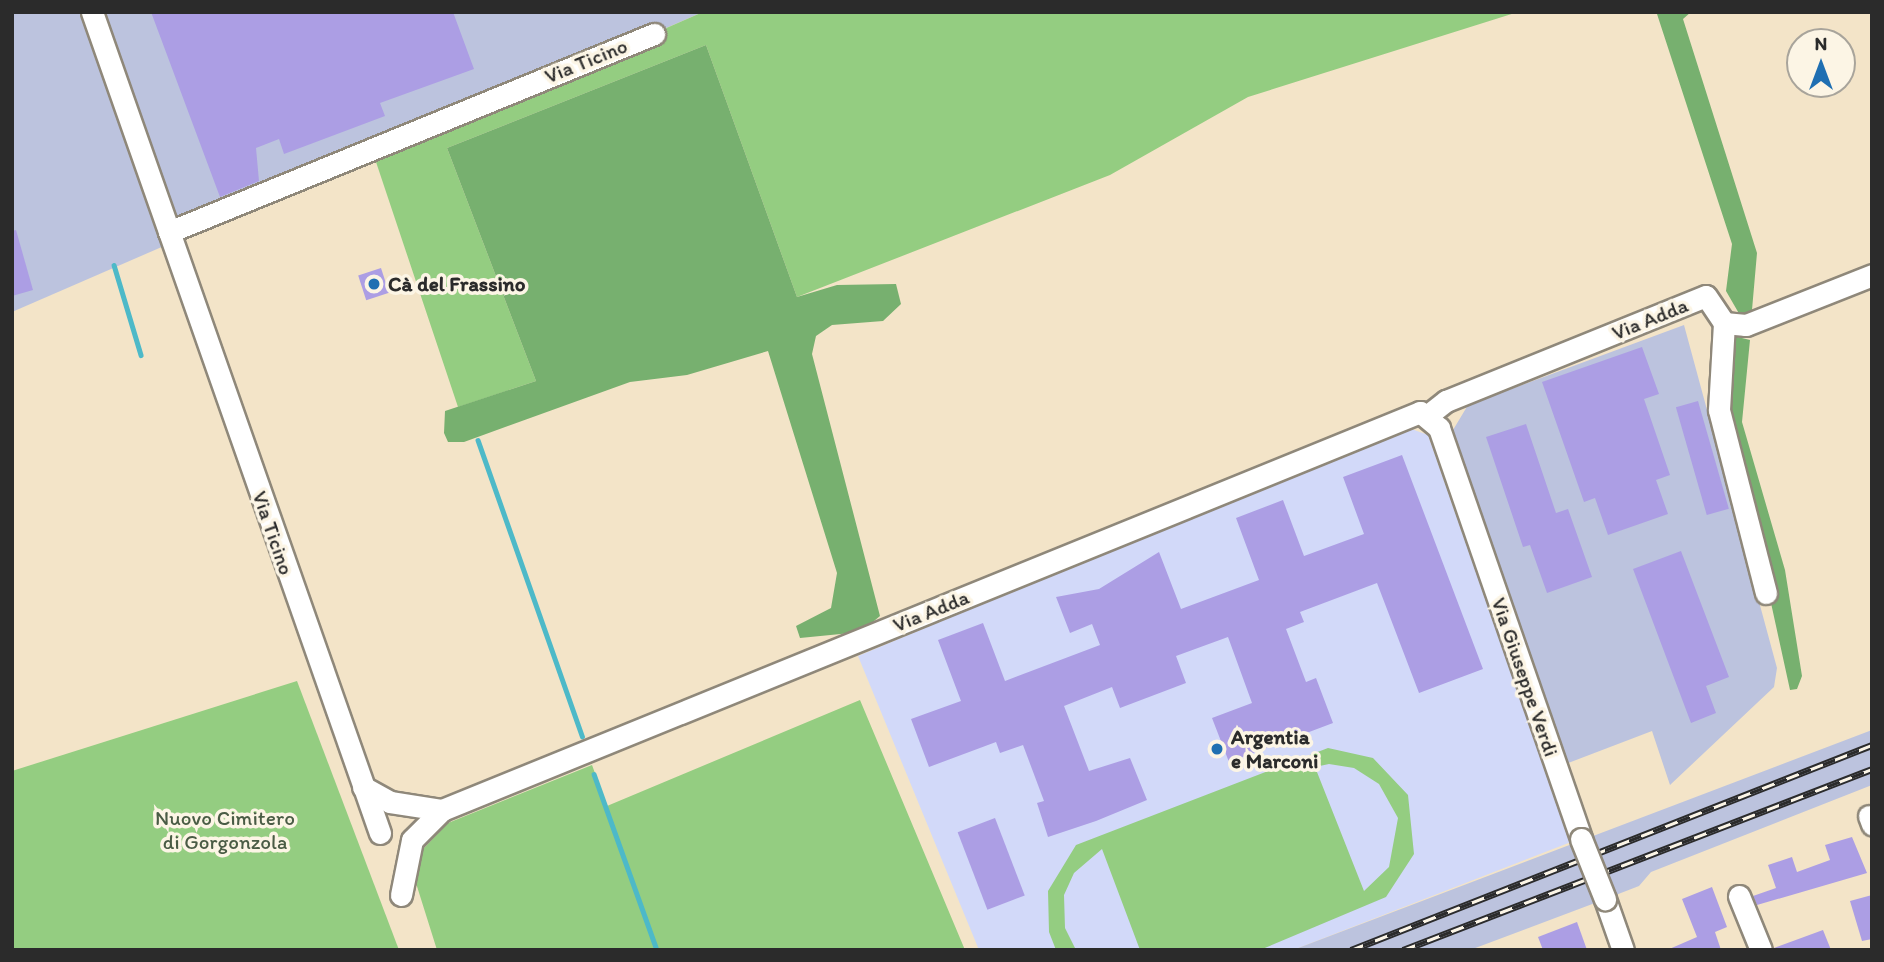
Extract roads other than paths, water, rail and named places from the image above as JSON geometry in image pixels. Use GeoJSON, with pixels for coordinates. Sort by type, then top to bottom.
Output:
{"type":"FeatureCollection","features":[{"type":"Feature","properties":{"kind":"street","name":"Via Ticino"},"geometry":{"type":"LineString","coordinates":[[92,12],[380,834]]}},
{"type":"Feature","properties":{"kind":"street","name":"Via Ticino"},"geometry":{"type":"LineString","coordinates":[[169,232],[654,34]]}},
{"type":"Feature","properties":{"kind":"street"},"geometry":{"type":"LineString","coordinates":[[1766,593],[1719,410],[1724,323],[1746,325],[1872,275]]}},
{"type":"Feature","properties":{"kind":"street","name":"Via Adda"},"geometry":{"type":"LineString","coordinates":[[401,895],[406,855],[419,828],[442,810],[1424,414],[1446,401],[1706,296],[1724,323]]}},
{"type":"Feature","properties":{"kind":"street","name":"Via Giuseppe Verdi"},"geometry":{"type":"LineString","coordinates":[[1424,414],[1439,428],[1581,839],[1623,950]]}},
{"type":"Feature","properties":{"kind":"street","name":"Via Adda"},"geometry":{"type":"LineString","coordinates":[[363,787],[406,806],[442,810]]}},
{"type":"Feature","properties":{"kind":"street"},"geometry":{"type":"LineString","coordinates":[[380,834],[406,806]]}},
{"type":"Feature","properties":{"kind":"street","name":"Via Adda"},"geometry":{"type":"LineString","coordinates":[[380,834],[419,828]]}},
{"type":"Feature","properties":{"kind":"street"},"geometry":{"type":"LineString","coordinates":[[1739,896],[1761,950]]}},
{"type":"Feature","properties":{"kind":"waterway"},"geometry":{"type":"LineString","coordinates":[[114,265],[141,355]]}},
{"type":"Feature","properties":{"kind":"waterway"},"geometry":{"type":"LineString","coordinates":[[478,440],[582,736]]}},
{"type":"Feature","properties":{"kind":"waterway"},"geometry":{"type":"LineString","coordinates":[[594,774],[656,947]]}},
{"type":"Feature","properties":{"kind":"railway"},"geometry":{"type":"LineString","coordinates":[[1351,950],[1872,745]]}},
{"type":"Feature","properties":{"kind":"railway"},"geometry":{"type":"LineString","coordinates":[[1403,950],[1872,769]]}},
{"type":"Feature","properties":{"kind":"place","name":"Cà del Frassino"},"geometry":{"type":"Point","coordinates":[374,284]}},
{"type":"Feature","properties":{"kind":"place","name":"Argentia e Marconi"},"geometry":{"type":"Point","coordinates":[1217,749]}},
{"type":"Feature","properties":{"kind":"park label","name":"Nuovo Cimitero di Gorgonzola"},"geometry":{"type":"Point","coordinates":[225,830]}}]}
